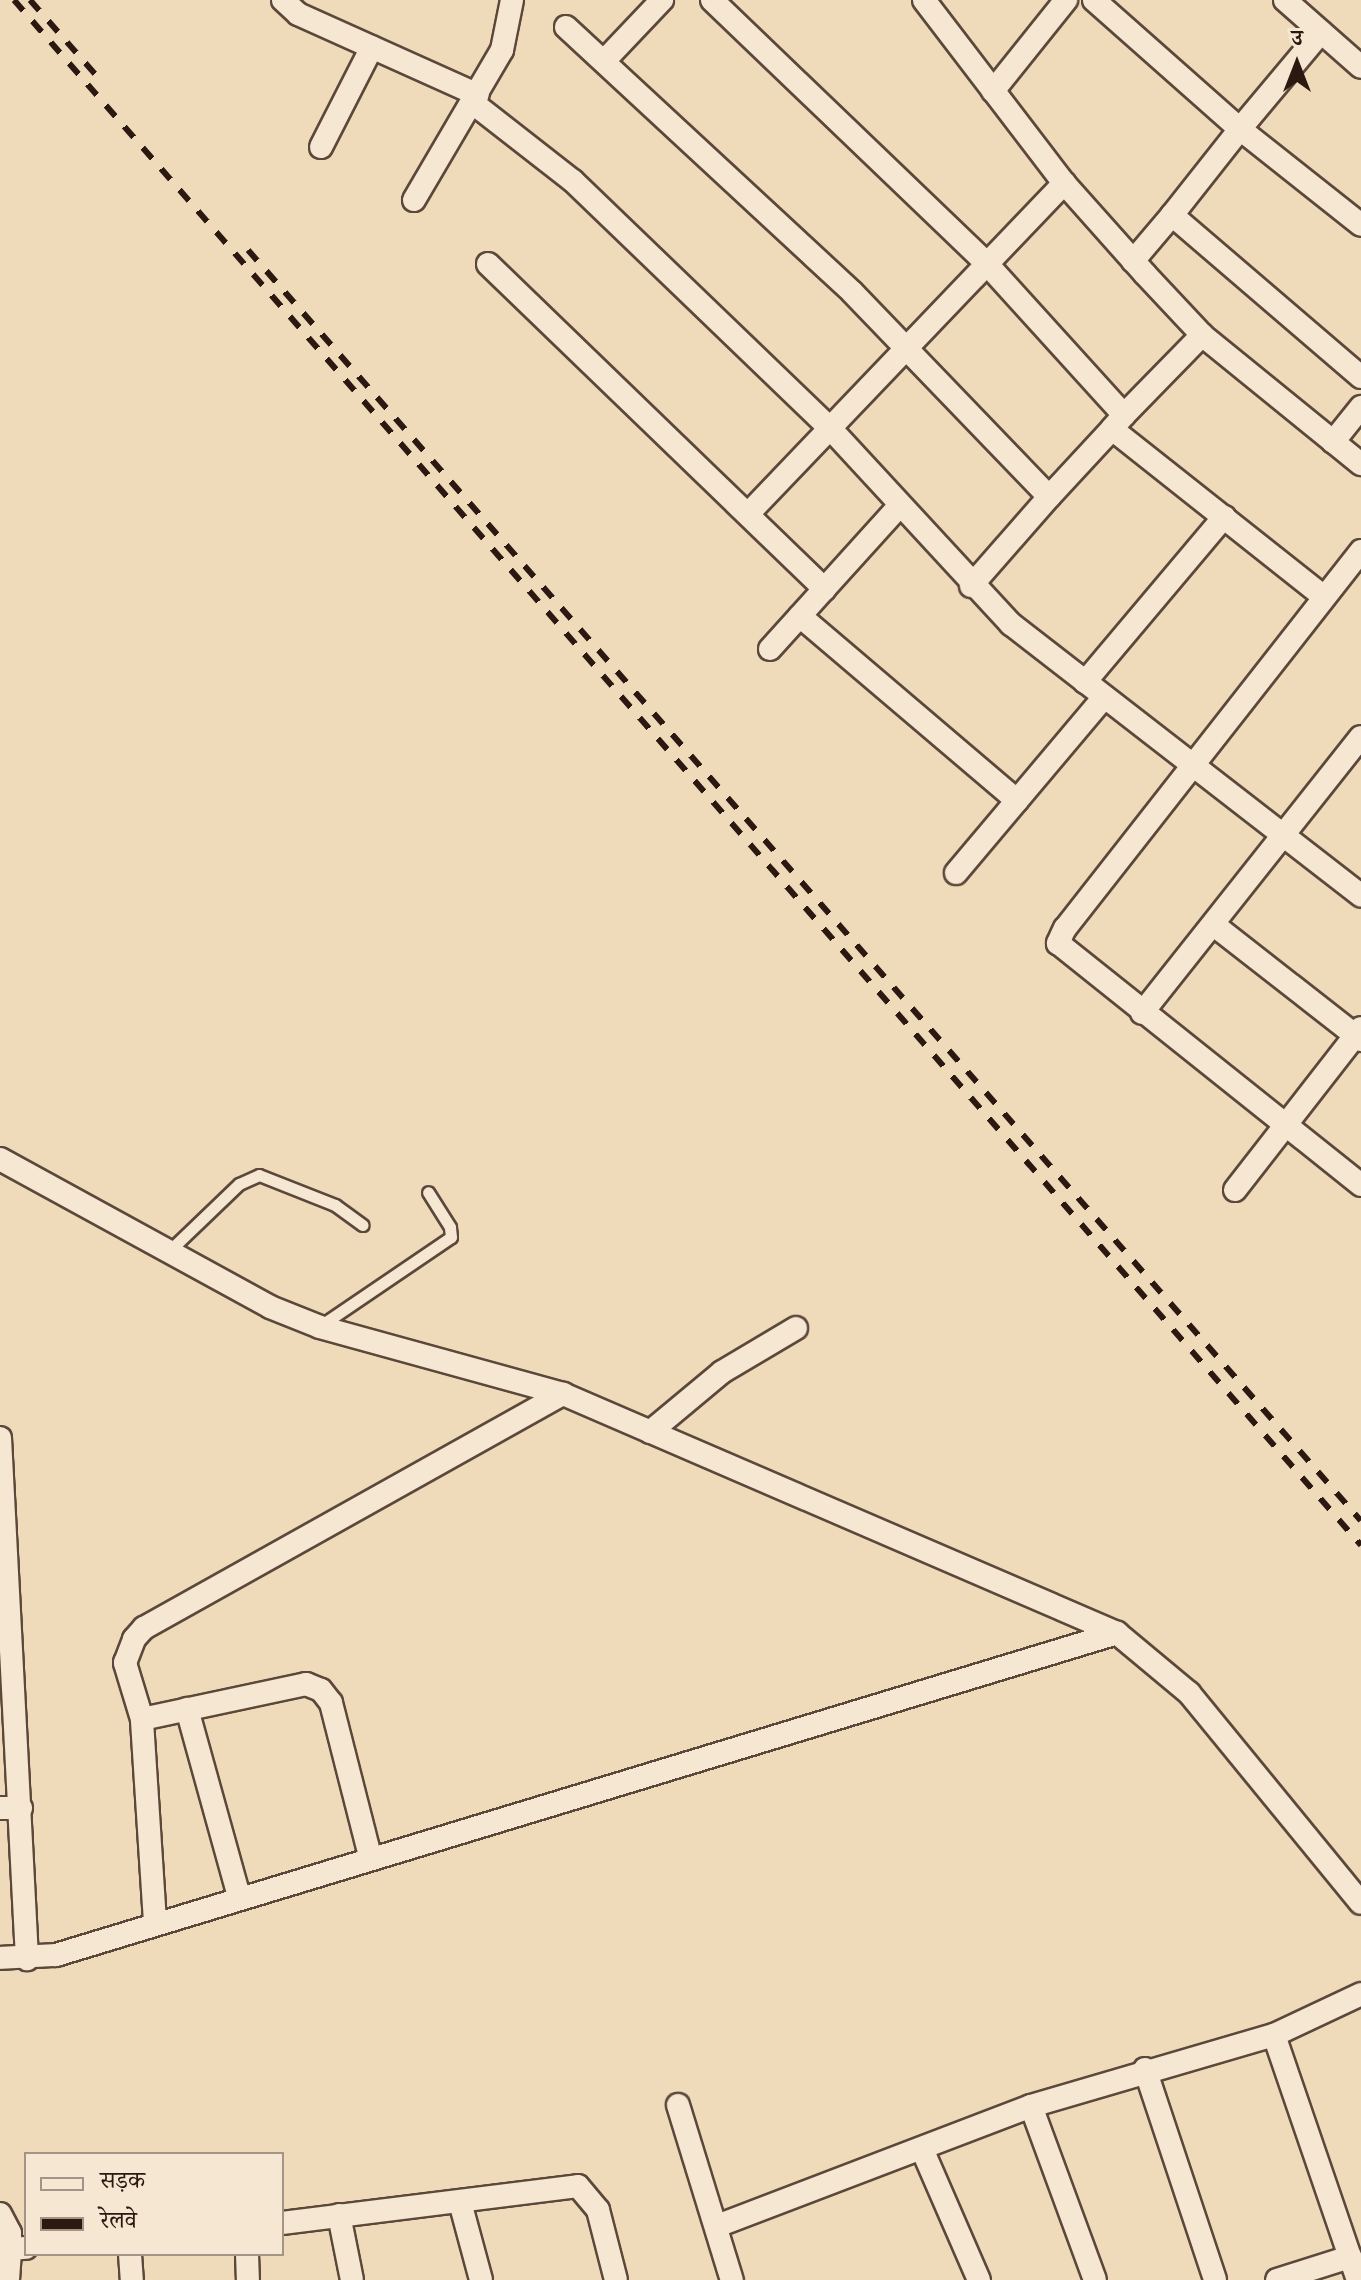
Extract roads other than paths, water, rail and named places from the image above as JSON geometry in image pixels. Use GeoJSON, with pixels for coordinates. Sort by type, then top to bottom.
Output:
{"type":"FeatureCollection","features":[{"type":"Feature","properties":{"kind":"street"},"geometry":{"type":"LineString","coordinates":[[283,0],[298,14],[475,99],[573,181],[830,428],[971,586],[1085,682],[1361,895]]}},
{"type":"Feature","properties":{"kind":"street"},"geometry":{"type":"LineString","coordinates":[[414,200],[475,99],[506,40],[512,0]]}},
{"type":"Feature","properties":{"kind":"street"},"geometry":{"type":"LineString","coordinates":[[605,60],[662,0]]}},
{"type":"Feature","properties":{"kind":"street"},"geometry":{"type":"LineString","coordinates":[[712,0],[987,264],[1118,422],[1224,517],[1324,597]]}},
{"type":"Feature","properties":{"kind":"street"},"geometry":{"type":"LineString","coordinates":[[924,0],[1064,183],[1202,335],[1361,464]]}},
{"type":"Feature","properties":{"kind":"street"},"geometry":{"type":"LineString","coordinates":[[993,91],[1066,0]]}},
{"type":"Feature","properties":{"kind":"street"},"geometry":{"type":"LineString","coordinates":[[1094,0],[1240,129],[1361,225]]}},
{"type":"Feature","properties":{"kind":"street"},"geometry":{"type":"LineString","coordinates":[[1285,0],[1361,67]]}},
{"type":"Feature","properties":{"kind":"street"},"geometry":{"type":"LineString","coordinates":[[566,27],[605,60],[906,348],[1049,497]]}},
{"type":"Feature","properties":{"kind":"street"},"geometry":{"type":"LineString","coordinates":[[1133,261],[1321,32]]}},
{"type":"Feature","properties":{"kind":"street"},"geometry":{"type":"LineString","coordinates":[[321,147],[372,47]]}},
{"type":"Feature","properties":{"kind":"street"},"geometry":{"type":"LineString","coordinates":[[748,514],[1064,183]]}},
{"type":"Feature","properties":{"kind":"street"},"geometry":{"type":"LineString","coordinates":[[1172,215],[1361,377]]}},
{"type":"Feature","properties":{"kind":"street"},"geometry":{"type":"LineString","coordinates":[[488,264],[825,589]]}},
{"type":"Feature","properties":{"kind":"street"},"geometry":{"type":"LineString","coordinates":[[971,586],[1118,422],[1202,335]]}},
{"type":"Feature","properties":{"kind":"street"},"geometry":{"type":"LineString","coordinates":[[1333,442],[1361,407]]}},
{"type":"Feature","properties":{"kind":"street"},"geometry":{"type":"LineString","coordinates":[[770,649],[900,505]]}},
{"type":"Feature","properties":{"kind":"street"},"geometry":{"type":"LineString","coordinates":[[1085,682],[1224,517]]}},
{"type":"Feature","properties":{"kind":"street"},"geometry":{"type":"LineString","coordinates":[[1361,551],[1065,928],[1058,943],[1361,1185]]}},
{"type":"Feature","properties":{"kind":"street"},"geometry":{"type":"LineString","coordinates":[[800,616],[1017,801]]}},
{"type":"Feature","properties":{"kind":"street"},"geometry":{"type":"LineString","coordinates":[[956,873],[1104,697]]}},
{"type":"Feature","properties":{"kind":"street"},"geometry":{"type":"LineString","coordinates":[[1142,1013],[1214,925],[1282,833],[1360,741]]}},
{"type":"Feature","properties":{"kind":"street"},"geometry":{"type":"LineString","coordinates":[[1214,925],[1359,1034],[1235,1190]]}},
{"type":"Feature","properties":{"kind":"street"},"geometry":{"type":"LineString","coordinates":[[3,1164],[166,1254],[320,1327],[563,1394],[1117,1633],[1189,1693],[1361,1903]]}},
{"type":"Feature","properties":{"kind":"street"},"geometry":{"type":"LineString","coordinates":[[650,1432],[722,1372],[796,1328]]}},
{"type":"Feature","properties":{"kind":"street"},"geometry":{"type":"LineString","coordinates":[[155,1922],[142,1719],[125,1663],[129,1646],[144,1628],[563,1394]]}},
{"type":"Feature","properties":{"kind":"street"},"geometry":{"type":"LineString","coordinates":[[0,1438],[10,1808],[27,1959]]}},
{"type":"Feature","properties":{"kind":"street"},"geometry":{"type":"LineString","coordinates":[[0,1958],[27,1959],[155,1922],[1117,1633]]}},
{"type":"Feature","properties":{"kind":"street"},"geometry":{"type":"LineString","coordinates":[[142,1719],[306,1684],[321,1690],[331,1703],[370,1856]]}},
{"type":"Feature","properties":{"kind":"street"},"geometry":{"type":"LineString","coordinates":[[187,1709],[239,1896]]}},
{"type":"Feature","properties":{"kind":"street"},"geometry":{"type":"LineString","coordinates":[[717,2226],[1031,2106],[1145,2069],[1274,2035],[1361,1994]]}},
{"type":"Feature","properties":{"kind":"street"},"geometry":{"type":"LineString","coordinates":[[1274,2035],[1358,2280]]}},
{"type":"Feature","properties":{"kind":"street"},"geometry":{"type":"LineString","coordinates":[[1145,2069],[1215,2280]]}},
{"type":"Feature","properties":{"kind":"street"},"geometry":{"type":"LineString","coordinates":[[678,2105],[732,2280]]}},
{"type":"Feature","properties":{"kind":"street"},"geometry":{"type":"LineString","coordinates":[[1031,2106],[1095,2280]]}},
{"type":"Feature","properties":{"kind":"street"},"geometry":{"type":"LineString","coordinates":[[922,2149],[979,2280]]}},
{"type":"Feature","properties":{"kind":"street"},"geometry":{"type":"LineString","coordinates":[[284,2223],[578,2186],[598,2210],[616,2280]]}},
{"type":"Feature","properties":{"kind":"street"},"geometry":{"type":"LineString","coordinates":[[460,2202],[481,2280]]}},
{"type":"Feature","properties":{"kind":"street"},"geometry":{"type":"LineString","coordinates":[[0,2214],[18,2248],[8,2280]]}},
{"type":"Feature","properties":{"kind":"street"},"geometry":{"type":"LineString","coordinates":[[339,2215],[352,2280]]}},
{"type":"Feature","properties":{"kind":"street"},"geometry":{"type":"LineString","coordinates":[[130,2256],[132,2280]]}},
{"type":"Feature","properties":{"kind":"street"},"geometry":{"type":"LineString","coordinates":[[247,2256],[248,2280]]}},
{"type":"Feature","properties":{"kind":"street"},"geometry":{"type":"LineString","coordinates":[[1277,2280],[1350,2257]]}},
{"type":"Feature","properties":{"kind":"lane"},"geometry":{"type":"LineString","coordinates":[[166,1254],[239,1184],[259,1175],[335,1205],[363,1225]]}},
{"type":"Feature","properties":{"kind":"lane"},"geometry":{"type":"LineString","coordinates":[[320,1327],[451,1237],[428,1192]]}},
{"type":"Feature","properties":{"kind":"railway"},"geometry":{"type":"LineString","coordinates":[[14,0],[1361,1545]]}},
{"type":"Feature","properties":{"kind":"railway"},"geometry":{"type":"LineString","coordinates":[[30,0],[96,75]]}},
{"type":"Feature","properties":{"kind":"railway"},"geometry":{"type":"LineString","coordinates":[[248,250],[1361,1521]]}}]}
